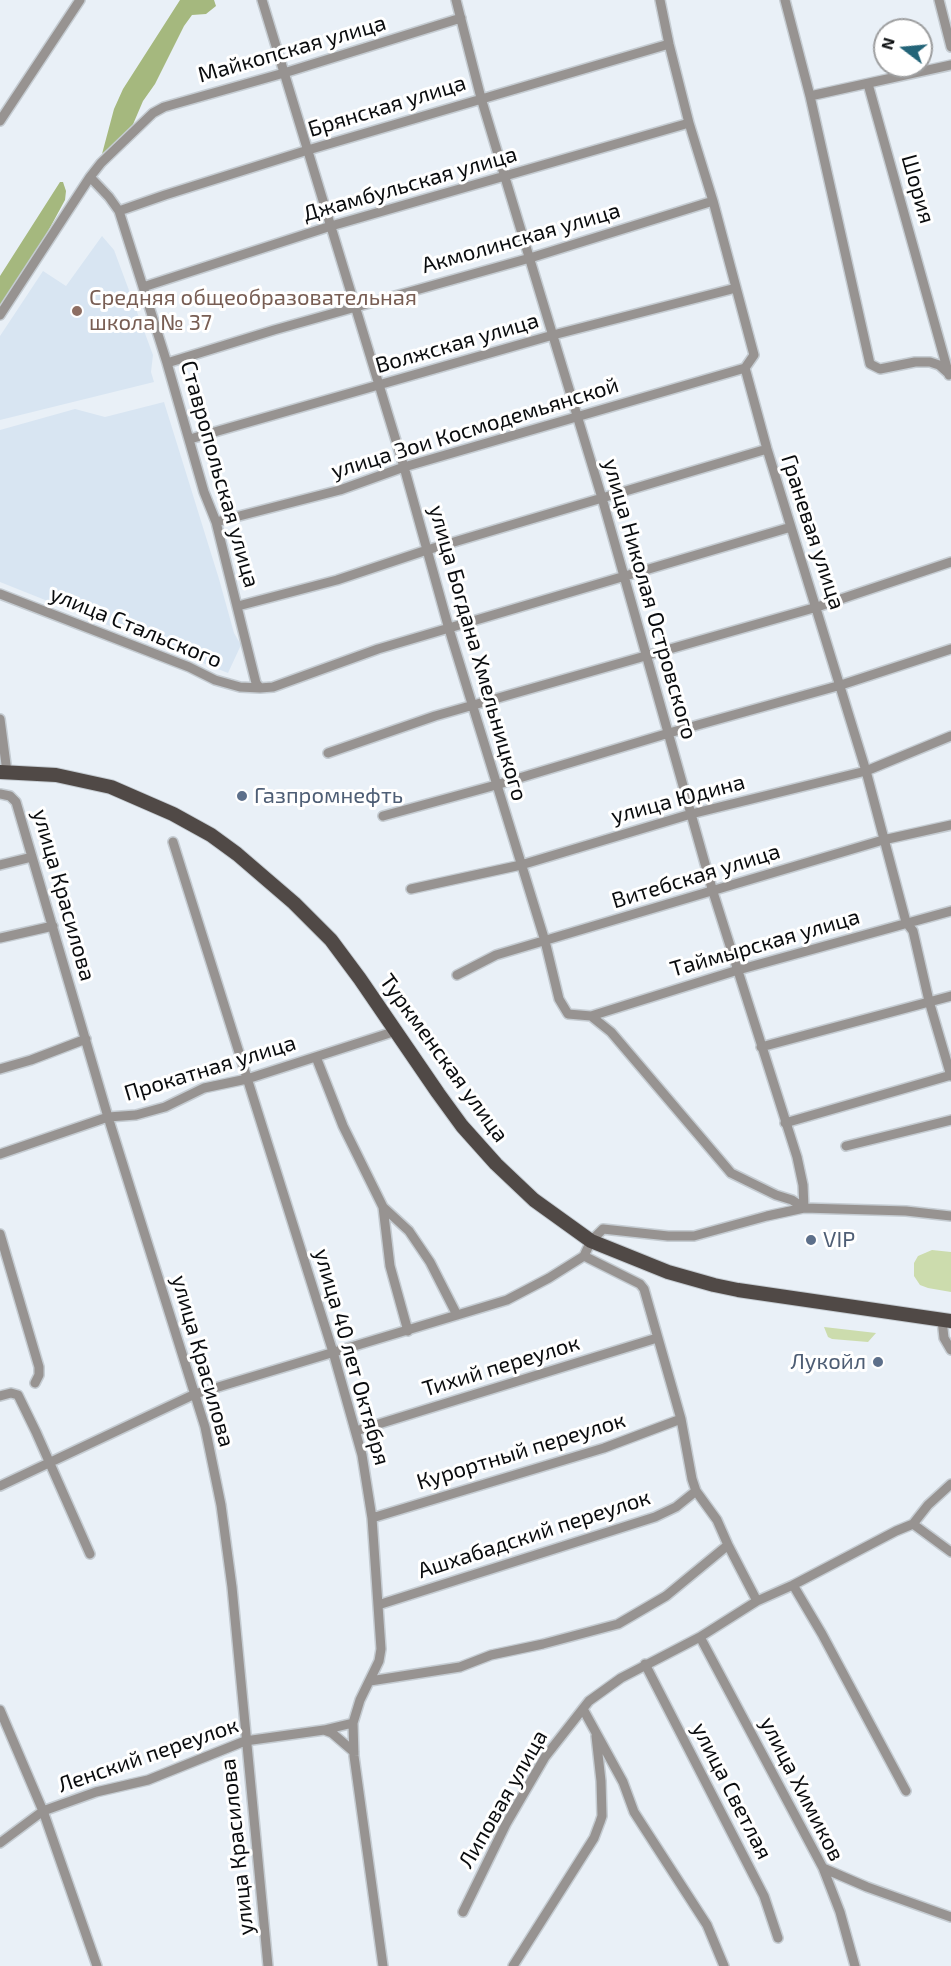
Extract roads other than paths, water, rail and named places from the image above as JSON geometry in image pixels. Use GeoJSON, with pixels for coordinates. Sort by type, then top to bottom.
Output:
{"type":"FeatureCollection","features":[{"type":"Feature","properties":{"kind":"main road","name":"Туркменская улица"},"geometry":{"type":"LineString","coordinates":[[3,772],[56,775],[111,787],[173,814],[211,835],[264,875],[315,923],[360,979],[456,1118],[496,1164],[534,1200],[591,1241],[668,1272],[722,1287],[947,1321]]}},
{"type":"Feature","properties":{"kind":"street"},"geometry":{"type":"LineString","coordinates":[[0,121],[80,0]]}},
{"type":"Feature","properties":{"kind":"street","name":"улица Богдана Хмельницкого"},"geometry":{"type":"LineString","coordinates":[[262,0],[380,386],[449,629],[545,941],[556,989],[563,1008],[568,1014],[591,1016],[611,1032],[731,1173],[776,1195],[792,1200],[804,1208]]}},
{"type":"Feature","properties":{"kind":"street","name":"улица Николая Островского"},"geometry":{"type":"LineString","coordinates":[[456,0],[482,98],[602,498],[622,577],[669,733],[713,892],[797,1157],[802,1178],[804,1208]]}},
{"type":"Feature","properties":{"kind":"street","name":"Граневая улица"},"geometry":{"type":"LineString","coordinates":[[660,0],[689,123],[713,201],[754,355],[744,368],[790,527],[841,685],[906,922],[913,931],[929,1001],[951,1075]]}},
{"type":"Feature","properties":{"kind":"street"},"geometry":{"type":"LineString","coordinates":[[785,0],[810,96],[870,364],[880,369],[915,362],[930,362],[939,365],[950,375]]}},
{"type":"Feature","properties":{"kind":"street"},"geometry":{"type":"LineString","coordinates":[[939,0],[951,46]]}},
{"type":"Feature","properties":{"kind":"street","name":"Майкопская улица"},"geometry":{"type":"LineString","coordinates":[[0,315],[101,163],[140,124],[164,107],[284,73],[461,18]]}},
{"type":"Feature","properties":{"kind":"street","name":"Брянская улица"},"geometry":{"type":"LineString","coordinates":[[119,211],[308,150],[669,44]]}},
{"type":"Feature","properties":{"kind":"street"},"geometry":{"type":"LineString","coordinates":[[810,96],[951,65]]}},
{"type":"Feature","properties":{"kind":"street","name":"Шория"},"geometry":{"type":"LineString","coordinates":[[868,84],[950,375]]}},
{"type":"Feature","properties":{"kind":"street","name":"Джамбульская улица"},"geometry":{"type":"LineString","coordinates":[[143,287],[331,226],[689,123]]}},
{"type":"Feature","properties":{"kind":"street","name":"Ставропольская улица"},"geometry":{"type":"LineString","coordinates":[[90,177],[110,197],[119,211],[167,363],[204,492],[216,522],[256,683],[260,688]]}},
{"type":"Feature","properties":{"kind":"street","name":"Акмолинская улица"},"geometry":{"type":"LineString","coordinates":[[167,363],[354,307],[530,258],[713,201]]}},
{"type":"Feature","properties":{"kind":"street","name":"Волжская улица"},"geometry":{"type":"LineString","coordinates":[[189,439],[553,335],[736,288]]}},
{"type":"Feature","properties":{"kind":"street","name":"улица Зои Космодемьянской"},"geometry":{"type":"LineString","coordinates":[[216,522],[340,490],[404,467],[744,368]]}},
{"type":"Feature","properties":{"kind":"street"},"geometry":{"type":"LineString","coordinates":[[238,606],[337,580],[427,550],[767,449]]}},
{"type":"Feature","properties":{"kind":"street"},"geometry":{"type":"LineString","coordinates":[[260,688],[273,687],[378,649],[790,527]]}},
{"type":"Feature","properties":{"kind":"street"},"geometry":{"type":"LineString","coordinates":[[328,753],[435,716],[817,607],[951,562]]}},
{"type":"Feature","properties":{"kind":"street","name":"улица Стальского"},"geometry":{"type":"LineString","coordinates":[[0,594],[189,667],[215,680],[240,687],[260,688]]}},
{"type":"Feature","properties":{"kind":"street"},"geometry":{"type":"LineString","coordinates":[[383,816],[841,685],[951,649]]}},
{"type":"Feature","properties":{"kind":"street"},"geometry":{"type":"LineString","coordinates":[[0,718],[3,772]]}},
{"type":"Feature","properties":{"kind":"street","name":"улица Юдина"},"geometry":{"type":"LineString","coordinates":[[411,889],[521,865],[691,814],[866,771],[951,736]]}},
{"type":"Feature","properties":{"kind":"street","name":"улица Красилова"},"geometry":{"type":"LineString","coordinates":[[0,794],[10,796],[16,802],[108,1117],[205,1427],[221,1505],[232,1587],[268,1966]]}},
{"type":"Feature","properties":{"kind":"street","name":"Витебская улица"},"geometry":{"type":"LineString","coordinates":[[457,975],[496,956],[545,941],[884,840],[951,825]]}},
{"type":"Feature","properties":{"kind":"street","name":"улица 40 лет Октября"},"geometry":{"type":"LineString","coordinates":[[173,842],[333,1352],[362,1455],[372,1518],[381,1649],[379,1661],[360,1700],[353,1723],[354,1752],[383,1966]]}},
{"type":"Feature","properties":{"kind":"street"},"geometry":{"type":"LineString","coordinates":[[0,865],[32,857]]}},
{"type":"Feature","properties":{"kind":"street","name":"Таймырская улица"},"geometry":{"type":"LineString","coordinates":[[591,1016],[738,970],[951,911]]}},
{"type":"Feature","properties":{"kind":"street"},"geometry":{"type":"LineString","coordinates":[[0,938],[53,926]]}},
{"type":"Feature","properties":{"kind":"street"},"geometry":{"type":"LineString","coordinates":[[761,1047],[951,996]]}},
{"type":"Feature","properties":{"kind":"street","name":"Прокатная улица"},"geometry":{"type":"LineString","coordinates":[[0,1154],[108,1117],[136,1115],[165,1107],[204,1088],[247,1078],[396,1031]]}},
{"type":"Feature","properties":{"kind":"street"},"geometry":{"type":"LineString","coordinates":[[0,1069],[86,1039]]}},
{"type":"Feature","properties":{"kind":"street"},"geometry":{"type":"LineString","coordinates":[[316,1057],[343,1126],[383,1207],[390,1266],[408,1331]]}},
{"type":"Feature","properties":{"kind":"street"},"geometry":{"type":"LineString","coordinates":[[785,1123],[951,1075]]}},
{"type":"Feature","properties":{"kind":"street"},"geometry":{"type":"LineString","coordinates":[[846,1146],[951,1120]]}},
{"type":"Feature","properties":{"kind":"street"},"geometry":{"type":"LineString","coordinates":[[383,1207],[409,1231],[430,1262],[457,1316]]}},
{"type":"Feature","properties":{"kind":"street"},"geometry":{"type":"LineString","coordinates":[[0,1486],[195,1394],[507,1299],[549,1278],[584,1256],[591,1241],[603,1229],[668,1236],[694,1236],[804,1208],[906,1211],[951,1216]]}},
{"type":"Feature","properties":{"kind":"street"},"geometry":{"type":"LineString","coordinates":[[0,1234],[39,1367],[39,1375],[35,1383]]}},
{"type":"Feature","properties":{"kind":"street"},"geometry":{"type":"LineString","coordinates":[[584,1256],[640,1284],[646,1296],[681,1419],[696,1491],[717,1520],[757,1601]]}},
{"type":"Feature","properties":{"kind":"street"},"geometry":{"type":"LineString","coordinates":[[947,1321],[944,1338],[951,1350]]}},
{"type":"Feature","properties":{"kind":"street","name":"Тихий переулок"},"geometry":{"type":"LineString","coordinates":[[356,1431],[657,1338]]}},
{"type":"Feature","properties":{"kind":"street"},"geometry":{"type":"LineString","coordinates":[[0,1396],[18,1395],[90,1554]]}},
{"type":"Feature","properties":{"kind":"street","name":"Курортный переулок"},"geometry":{"type":"LineString","coordinates":[[372,1518],[604,1448],[681,1419]]}},
{"type":"Feature","properties":{"kind":"street"},"geometry":{"type":"LineString","coordinates":[[951,1484],[928,1504],[913,1524],[951,1552]]}},
{"type":"Feature","properties":{"kind":"street","name":"Ашхабадский переулок"},"geometry":{"type":"LineString","coordinates":[[378,1605],[655,1517],[676,1507],[696,1491]]}},
{"type":"Feature","properties":{"kind":"street","name":"Липовая улица"},"geometry":{"type":"LineString","coordinates":[[463,1912],[506,1824],[545,1757],[582,1709],[599,1692],[645,1664],[700,1637],[757,1601],[793,1586],[913,1524]]}},
{"type":"Feature","properties":{"kind":"street"},"geometry":{"type":"LineString","coordinates":[[369,1681],[460,1667],[491,1655],[618,1624],[666,1596],[728,1545]]}},
{"type":"Feature","properties":{"kind":"street"},"geometry":{"type":"LineString","coordinates":[[793,1586],[822,1634],[906,1791]]}},
{"type":"Feature","properties":{"kind":"street","name":"улица Химиков"},"geometry":{"type":"LineString","coordinates":[[700,1637],[823,1869],[840,1912],[855,1966]]}},
{"type":"Feature","properties":{"kind":"street","name":"улица Светлая"},"geometry":{"type":"LineString","coordinates":[[645,1664],[764,1896],[778,1938]]}},
{"type":"Feature","properties":{"kind":"street"},"geometry":{"type":"LineString","coordinates":[[582,1709],[624,1782],[634,1812],[707,1924],[724,1966]]}},
{"type":"Feature","properties":{"kind":"street"},"geometry":{"type":"LineString","coordinates":[[0,1710],[43,1811],[97,1966]]}},
{"type":"Feature","properties":{"kind":"street","name":"Ленский переулок"},"geometry":{"type":"LineString","coordinates":[[0,1843],[43,1811],[96,1792],[148,1780],[245,1741],[324,1730],[353,1723]]}},
{"type":"Feature","properties":{"kind":"street"},"geometry":{"type":"LineString","coordinates":[[324,1730],[332,1733],[354,1752]]}},
{"type":"Feature","properties":{"kind":"street"},"geometry":{"type":"LineString","coordinates":[[513,1966],[594,1838],[600,1822],[602,1781],[596,1731]]}},
{"type":"Feature","properties":{"kind":"street"},"geometry":{"type":"LineString","coordinates":[[823,1869],[951,1917]]}},
{"type":"Feature","properties":{"kind":"place","name":"Средняя общеобразовательная школа № 37"},"geometry":{"type":"Point","coordinates":[77,311]}},
{"type":"Feature","properties":{"kind":"place","name":"Газпромнефть"},"geometry":{"type":"Point","coordinates":[242,796]}},
{"type":"Feature","properties":{"kind":"place","name":"VIP"},"geometry":{"type":"Point","coordinates":[811,1240]}},
{"type":"Feature","properties":{"kind":"place","name":"Лукойл"},"geometry":{"type":"Point","coordinates":[878,1362]}}]}
